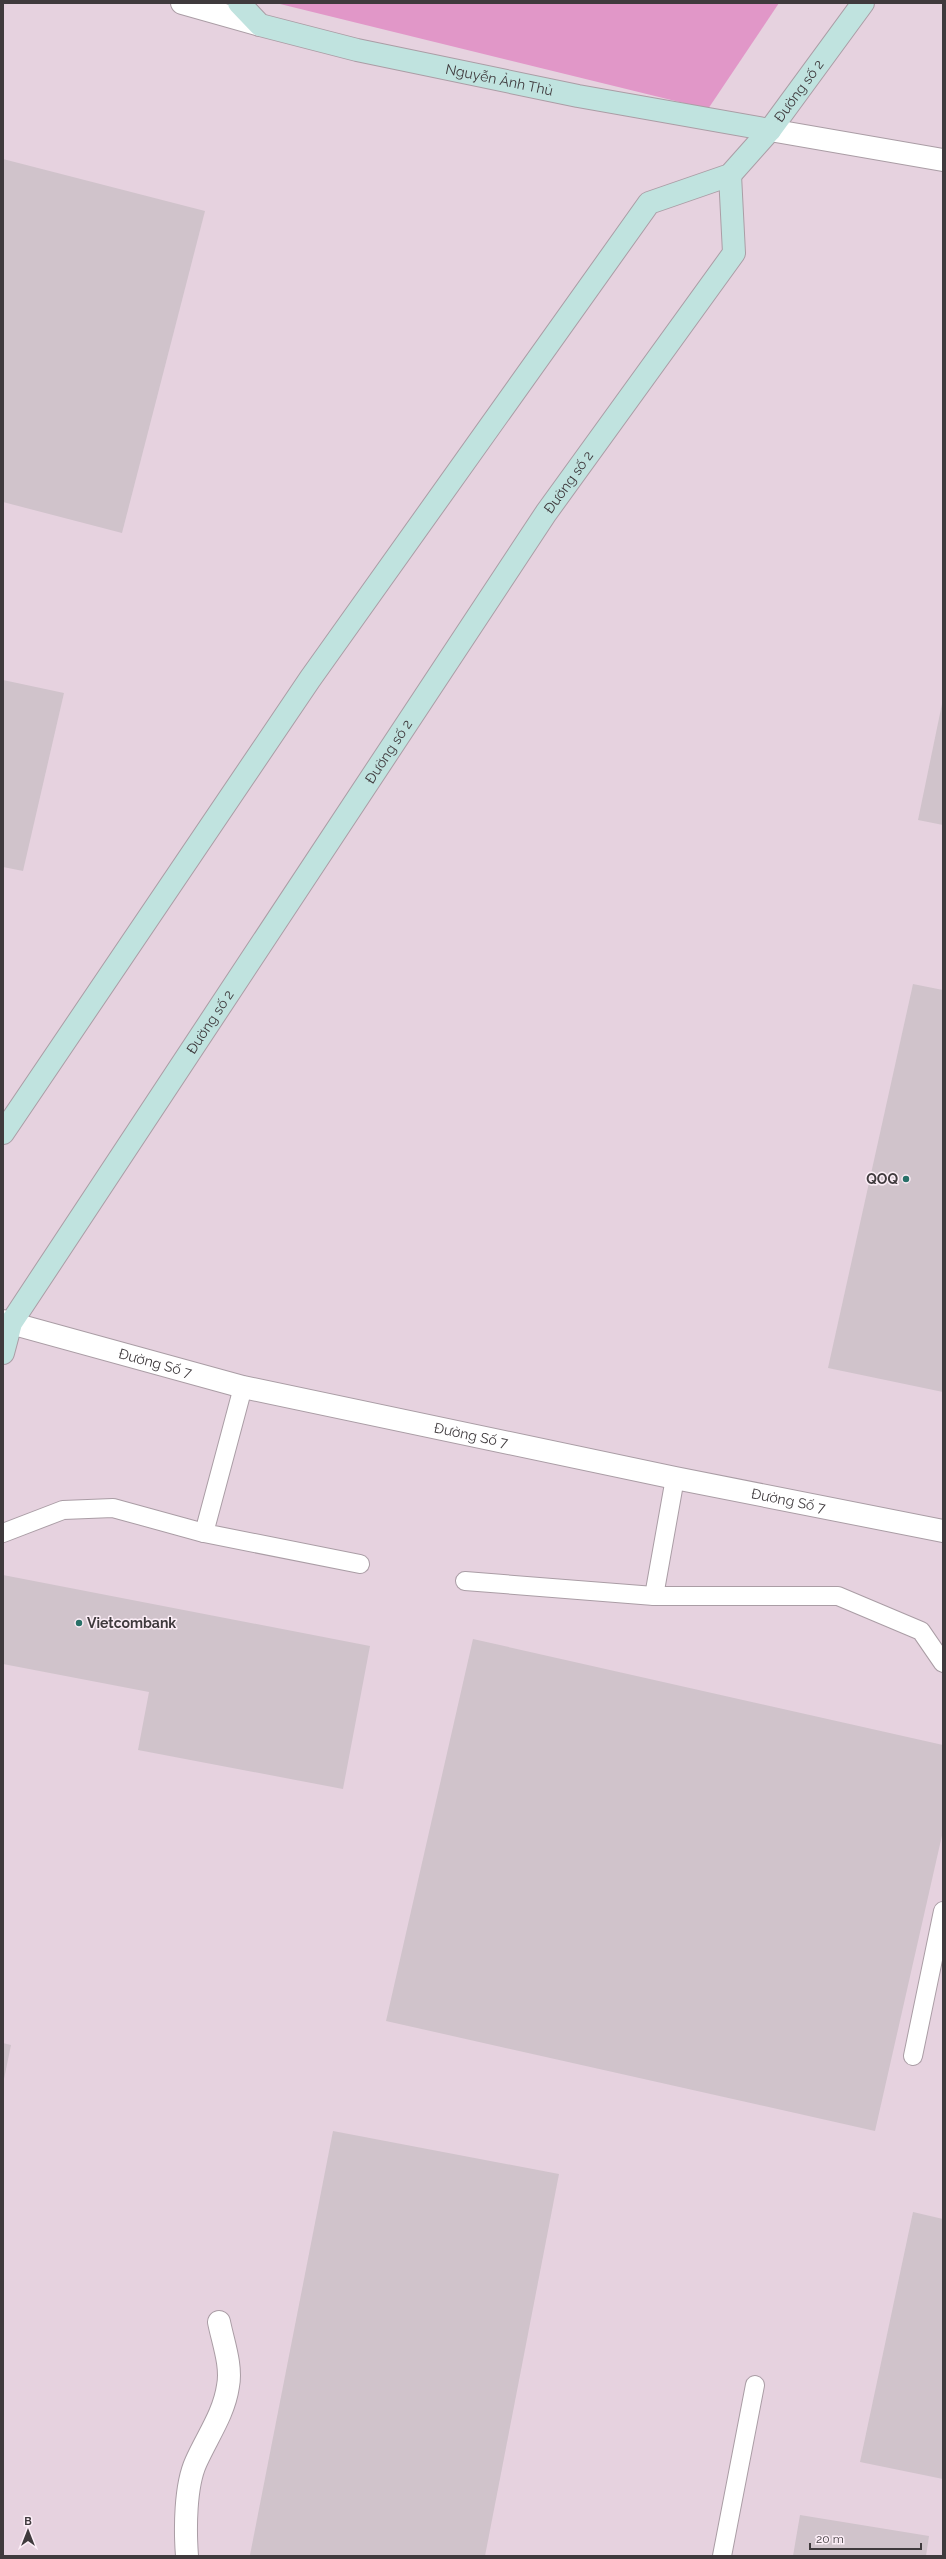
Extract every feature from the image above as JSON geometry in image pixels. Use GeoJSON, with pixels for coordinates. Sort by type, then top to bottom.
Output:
{"type":"FeatureCollection","features":[{"type":"Feature","properties":{"kind":"main road"},"geometry":{"type":"LineString","coordinates":[[239,3],[260,25]]}},
{"type":"Feature","properties":{"kind":"main road","name":"Đường số 2"},"geometry":{"type":"LineString","coordinates":[[3,1133],[310,679],[649,203],[730,175],[770,130],[863,3]]}},
{"type":"Feature","properties":{"kind":"main road","name":"Nguyễn Ảnh Thủ"},"geometry":{"type":"LineString","coordinates":[[260,25],[357,50],[464,73],[770,130]]}},
{"type":"Feature","properties":{"kind":"main road","name":"Đường số 2"},"geometry":{"type":"LineString","coordinates":[[3,1352],[6,1325],[546,513],[734,253],[730,175]]}},
{"type":"Feature","properties":{"kind":"street"},"geometry":{"type":"LineString","coordinates":[[182,3],[260,25]]}},
{"type":"Feature","properties":{"kind":"street"},"geometry":{"type":"LineString","coordinates":[[770,130],[943,160]]}},
{"type":"Feature","properties":{"kind":"street","name":"Đường Số 7"},"geometry":{"type":"LineString","coordinates":[[6,1325],[243,1387],[675,1478],[943,1531]]}},
{"type":"Feature","properties":{"kind":"street"},"geometry":{"type":"LineString","coordinates":[[188,2556],[185,2523],[195,2464],[216,2423],[228,2385],[226,2354],[219,2322]]}},
{"type":"Feature","properties":{"kind":"lane"},"geometry":{"type":"LineString","coordinates":[[204,1533],[243,1387]]}},
{"type":"Feature","properties":{"kind":"lane"},"geometry":{"type":"LineString","coordinates":[[654,1596],[675,1478]]}},
{"type":"Feature","properties":{"kind":"lane"},"geometry":{"type":"LineString","coordinates":[[3,1532],[63,1510],[113,1508],[204,1533],[360,1564]]}},
{"type":"Feature","properties":{"kind":"lane"},"geometry":{"type":"LineString","coordinates":[[465,1581],[654,1596],[838,1596],[921,1631],[943,1663]]}},
{"type":"Feature","properties":{"kind":"lane"},"geometry":{"type":"LineString","coordinates":[[914,2056],[943,1911]]}},
{"type":"Feature","properties":{"kind":"lane"},"geometry":{"type":"LineString","coordinates":[[722,2556],[755,2385]]}},
{"type":"Feature","properties":{"kind":"shaded area"},"geometry":{"type":"Polygon","coordinates":[[[3,3],[943,3],[943,2556],[3,2556],[3,3]]]}},
{"type":"Feature","properties":{"kind":"shaded area"},"geometry":{"type":"Polygon","coordinates":[[[276,3],[779,3],[708,109],[276,3]]]}},
{"type":"Feature","properties":{"kind":"building"},"geometry":{"type":"Polygon","coordinates":[[[3,159],[205,211],[122,533],[3,502],[3,159]]]}},
{"type":"Feature","properties":{"kind":"building"},"geometry":{"type":"Polygon","coordinates":[[[3,680],[64,693],[23,871],[3,867],[3,680]]]}},
{"type":"Feature","properties":{"kind":"building"},"geometry":{"type":"Polygon","coordinates":[[[943,699],[943,825],[918,820],[943,699]]]}},
{"type":"Feature","properties":{"kind":"building","name":"QOQ"},"geometry":{"type":"Polygon","coordinates":[[[913,984],[943,990],[943,1392],[828,1368],[913,984]]]}},
{"type":"Feature","properties":{"kind":"building"},"geometry":{"type":"Polygon","coordinates":[[[3,1575],[370,1646],[343,1789],[138,1750],[149,1692],[3,1664],[3,1575]]]}},
{"type":"Feature","properties":{"kind":"building"},"geometry":{"type":"Polygon","coordinates":[[[473,1639],[943,1745],[943,1831],[875,2131],[386,2021],[473,1639]]]}},
{"type":"Feature","properties":{"kind":"building"},"geometry":{"type":"Polygon","coordinates":[[[3,2043],[11,2045],[4,2079],[3,2079],[3,2043]]]}},
{"type":"Feature","properties":{"kind":"building"},"geometry":{"type":"Polygon","coordinates":[[[333,2131],[559,2174],[485,2556],[250,2555],[333,2131]]]}},
{"type":"Feature","properties":{"kind":"building"},"geometry":{"type":"Polygon","coordinates":[[[913,2212],[943,2219],[943,2479],[860,2462],[913,2212]]]}},
{"type":"Feature","properties":{"kind":"building"},"geometry":{"type":"Polygon","coordinates":[[[800,2515],[929,2536],[926,2556],[793,2556],[800,2515]]]}},
{"type":"Feature","properties":{"kind":"place","name":"QOQ"},"geometry":{"type":"Point","coordinates":[906,1179]}},
{"type":"Feature","properties":{"kind":"place","name":"Vietcombank"},"geometry":{"type":"Point","coordinates":[79,1623]}}]}
